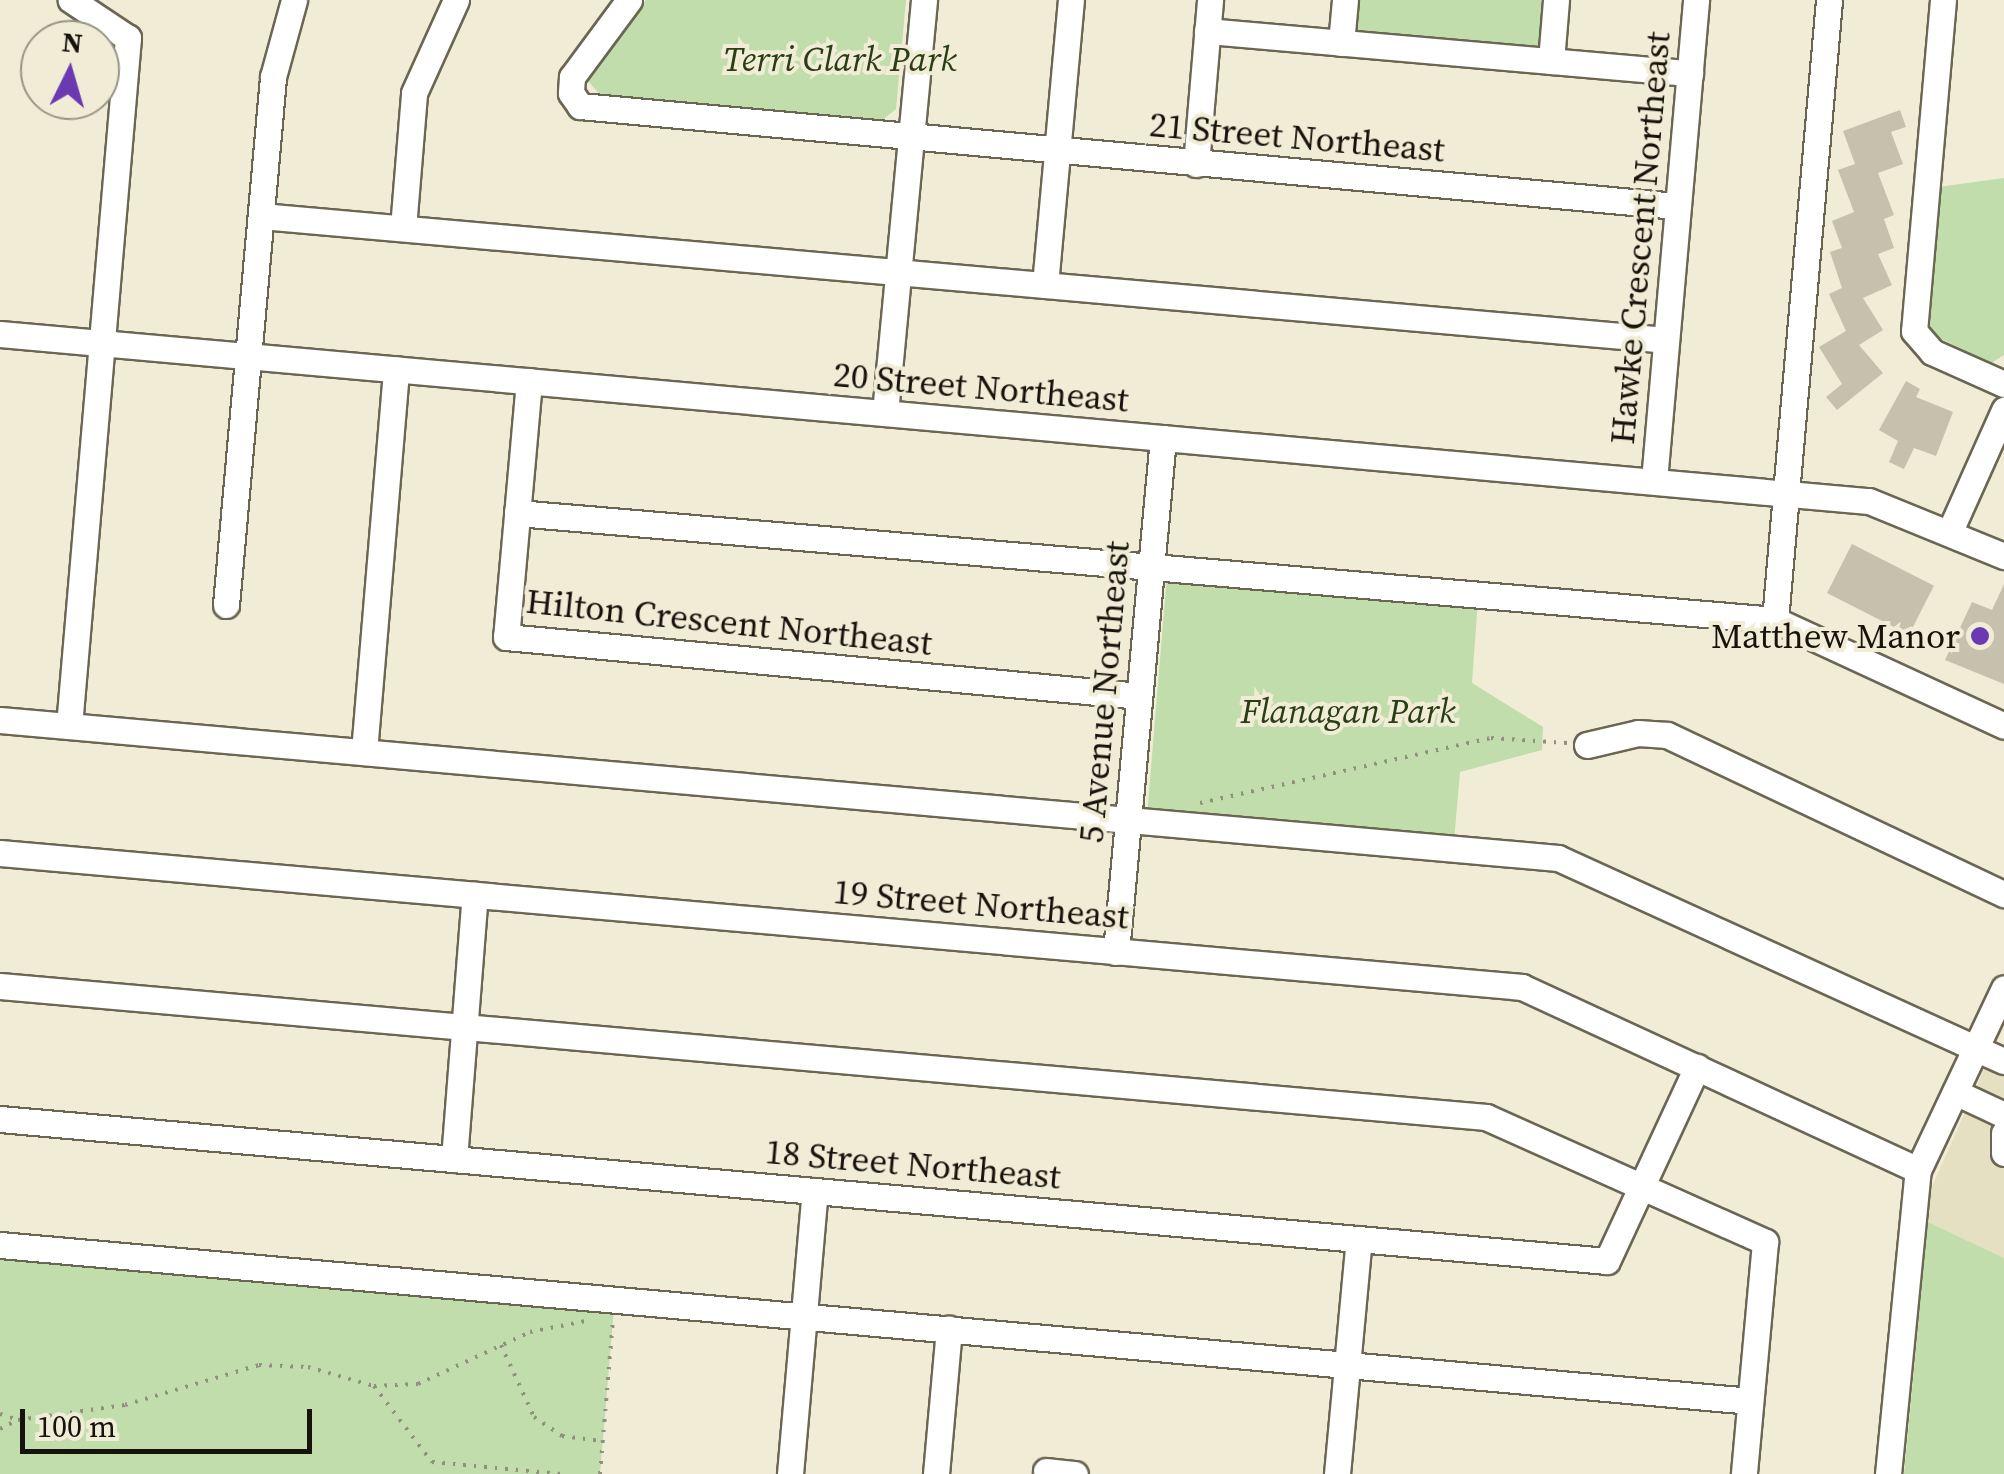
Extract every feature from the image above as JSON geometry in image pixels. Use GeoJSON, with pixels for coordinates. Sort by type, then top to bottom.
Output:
{"type":"FeatureCollection","features":[{"type":"Feature","properties":{"kind":"street"},"geometry":{"type":"LineString","coordinates":[[69,726],[128,38],[71,0]]}},
{"type":"Feature","properties":{"kind":"street"},"geometry":{"type":"LineString","coordinates":[[226,606],[273,77],[294,0]]}},
{"type":"Feature","properties":{"kind":"street"},"geometry":{"type":"LineString","coordinates":[[403,228],[414,93],[456,0]]}},
{"type":"Feature","properties":{"kind":"street","name":"21 Street Northeast"},"geometry":{"type":"LineString","coordinates":[[629,0],[572,77],[571,93],[580,106],[1677,206]]}},
{"type":"Feature","properties":{"kind":"street"},"geometry":{"type":"LineString","coordinates":[[885,413],[924,0]]}},
{"type":"Feature","properties":{"kind":"street"},"geometry":{"type":"LineString","coordinates":[[1044,285],[1071,0]]}},
{"type":"Feature","properties":{"kind":"street"},"geometry":{"type":"LineString","coordinates":[[1196,164],[1210,0]]}},
{"type":"Feature","properties":{"kind":"street"},"geometry":{"type":"LineString","coordinates":[[1342,43],[1345,0]]}},
{"type":"Feature","properties":{"kind":"street"},"geometry":{"type":"LineString","coordinates":[[1551,61],[1556,0]]}},
{"type":"Feature","properties":{"kind":"street","name":"Hawke Crescent Northeast"},"geometry":{"type":"LineString","coordinates":[[1654,482],[1696,0]]}},
{"type":"Feature","properties":{"kind":"street"},"geometry":{"type":"LineString","coordinates":[[1775,620],[1829,0]]}},
{"type":"Feature","properties":{"kind":"street"},"geometry":{"type":"LineString","coordinates":[[1943,0],[1914,332],[1932,352],[2004,384]]}},
{"type":"Feature","properties":{"kind":"street"},"geometry":{"type":"LineString","coordinates":[[1208,31],[1690,74]]}},
{"type":"Feature","properties":{"kind":"street"},"geometry":{"type":"LineString","coordinates":[[261,216],[1666,340]]}},
{"type":"Feature","properties":{"kind":"street","name":"20 Street Northeast"},"geometry":{"type":"LineString","coordinates":[[0,334],[1869,501],[2004,556]]}},
{"type":"Feature","properties":{"kind":"street"},"geometry":{"type":"LineString","coordinates":[[364,752],[396,370]]}},
{"type":"Feature","properties":{"kind":"street","name":"Hilton Crescent Northeast"},"geometry":{"type":"LineString","coordinates":[[530,382],[506,638],[1139,696]]}},
{"type":"Feature","properties":{"kind":"street"},"geometry":{"type":"LineString","coordinates":[[1950,531],[2004,410]]}},
{"type":"Feature","properties":{"kind":"street","name":"5 Avenue Northeast"},"geometry":{"type":"LineString","coordinates":[[1116,952],[1162,438]]}},
{"type":"Feature","properties":{"kind":"street"},"geometry":{"type":"LineString","coordinates":[[517,512],[1775,620],[2004,726]]}},
{"type":"Feature","properties":{"kind":"street"},"geometry":{"type":"LineString","coordinates":[[0,720],[1558,858],[2004,1061]]}},
{"type":"Feature","properties":{"kind":"street"},"geometry":{"type":"LineString","coordinates":[[1588,744],[1638,733],[1667,736],[2004,894]]}},
{"type":"Feature","properties":{"kind":"street","name":"19 Street Northeast"},"geometry":{"type":"LineString","coordinates":[[0,853],[1522,988],[1918,1170]]}},
{"type":"Feature","properties":{"kind":"street"},"geometry":{"type":"LineString","coordinates":[[454,1159],[475,895]]}},
{"type":"Feature","properties":{"kind":"street"},"geometry":{"type":"LineString","coordinates":[[0,986],[1486,1117],[1765,1242],[1744,1474]]}},
{"type":"Feature","properties":{"kind":"street"},"geometry":{"type":"LineString","coordinates":[[1888,1474],[1918,1170],[2004,988]]}},
{"type":"Feature","properties":{"kind":"street","name":"18 Street Northeast"},"geometry":{"type":"LineString","coordinates":[[0,1119],[1607,1261],[1697,1067]]}},
{"type":"Feature","properties":{"kind":"street"},"geometry":{"type":"LineString","coordinates":[[1954,1092],[2004,1115]]}},
{"type":"Feature","properties":{"kind":"street"},"geometry":{"type":"LineString","coordinates":[[2004,1133],[2004,1154]]}},
{"type":"Feature","properties":{"kind":"street"},"geometry":{"type":"LineString","coordinates":[[790,1474],[816,1191]]}},
{"type":"Feature","properties":{"kind":"street"},"geometry":{"type":"LineString","coordinates":[[1337,1474],[1359,1239]]}},
{"type":"Feature","properties":{"kind":"street"},"geometry":{"type":"LineString","coordinates":[[0,1245],[1750,1401]]}},
{"type":"Feature","properties":{"kind":"street"},"geometry":{"type":"LineString","coordinates":[[936,1474],[949,1330]]}},
{"type":"Feature","properties":{"kind":"street"},"geometry":{"type":"LineString","coordinates":[[1046,1472],[1075,1474]]}},
{"type":"Feature","properties":{"kind":"path"},"geometry":{"type":"LineString","coordinates":[[1193,804],[1491,738],[1588,744]]}},
{"type":"Feature","properties":{"kind":"path"},"geometry":{"type":"LineString","coordinates":[[600,1474],[614,1308]]}},
{"type":"Feature","properties":{"kind":"path"},"geometry":{"type":"LineString","coordinates":[[0,1429],[18,1420],[125,1405],[259,1365],[308,1366],[374,1386],[418,1384],[501,1345],[561,1323],[613,1320]]}},
{"type":"Feature","properties":{"kind":"path"},"geometry":{"type":"LineString","coordinates":[[501,1345],[534,1417],[562,1436],[602,1441]]}},
{"type":"Feature","properties":{"kind":"path"},"geometry":{"type":"LineString","coordinates":[[374,1386],[432,1462],[561,1474]]}},
{"type":"Feature","properties":{"kind":"path"},"geometry":{"type":"LineString","coordinates":[[0,1414],[18,1420]]}},
{"type":"Feature","properties":{"kind":"shaded area"},"geometry":{"type":"Polygon","coordinates":[[[1985,1067],[2004,1076],[2004,1258],[1928,1222],[1931,1189],[1985,1067]]]}},
{"type":"Feature","properties":{"kind":"green space","name":"Terri Clark Park"},"geometry":{"type":"Polygon","coordinates":[[[646,0],[906,0],[896,109],[881,121],[603,98],[588,81],[646,0]]]}},
{"type":"Feature","properties":{"kind":"green space"},"geometry":{"type":"Polygon","coordinates":[[[1354,0],[1545,0],[1540,51],[1351,33],[1354,0]]]}},
{"type":"Feature","properties":{"kind":"green space"},"geometry":{"type":"Polygon","coordinates":[[[2004,178],[2004,355],[1991,363],[1933,335],[1928,319],[1938,187],[2004,178]]]}},
{"type":"Feature","properties":{"kind":"green space","name":"Flanagan Park"},"geometry":{"type":"Polygon","coordinates":[[[1167,575],[1478,600],[1472,683],[1543,727],[1542,750],[1460,772],[1454,841],[1147,816],[1167,575]]]}},
{"type":"Feature","properties":{"kind":"green space"},"geometry":{"type":"Polygon","coordinates":[[[1928,1222],[2004,1258],[2004,1474],[1904,1474],[1928,1222]]]}},
{"type":"Feature","properties":{"kind":"green space"},"geometry":{"type":"Polygon","coordinates":[[[0,1254],[614,1308],[600,1474],[0,1474],[0,1254]]]}},
{"type":"Feature","properties":{"kind":"building"},"geometry":{"type":"Polygon","coordinates":[[[1900,110],[1906,127],[1891,132],[1903,164],[1878,173],[1894,215],[1884,219],[1894,248],[1878,254],[1892,285],[1863,298],[1883,330],[1859,345],[1883,373],[1837,410],[1826,397],[1842,384],[1819,347],[1846,331],[1829,294],[1842,288],[1830,252],[1842,248],[1832,221],[1854,212],[1838,170],[1855,164],[1843,131],[1900,110]]]}},
{"type":"Feature","properties":{"kind":"building"},"geometry":{"type":"Polygon","coordinates":[[[1906,381],[1920,389],[1916,397],[1953,412],[1936,456],[1914,448],[1904,469],[1889,462],[1898,441],[1879,430],[1906,381]]]}},
{"type":"Feature","properties":{"kind":"building"},"geometry":{"type":"Polygon","coordinates":[[[1852,544],[1934,586],[1909,635],[1827,593],[1852,544]]]}},
{"type":"Feature","properties":{"kind":"building","name":"Matthew Manor"},"geometry":{"type":"Polygon","coordinates":[[[2004,584],[2004,684],[1945,660],[1972,602],[1992,610],[2004,584]]]}},
{"type":"Feature","properties":{"kind":"place","name":"Matthew Manor"},"geometry":{"type":"Point","coordinates":[1980,636]}}]}
